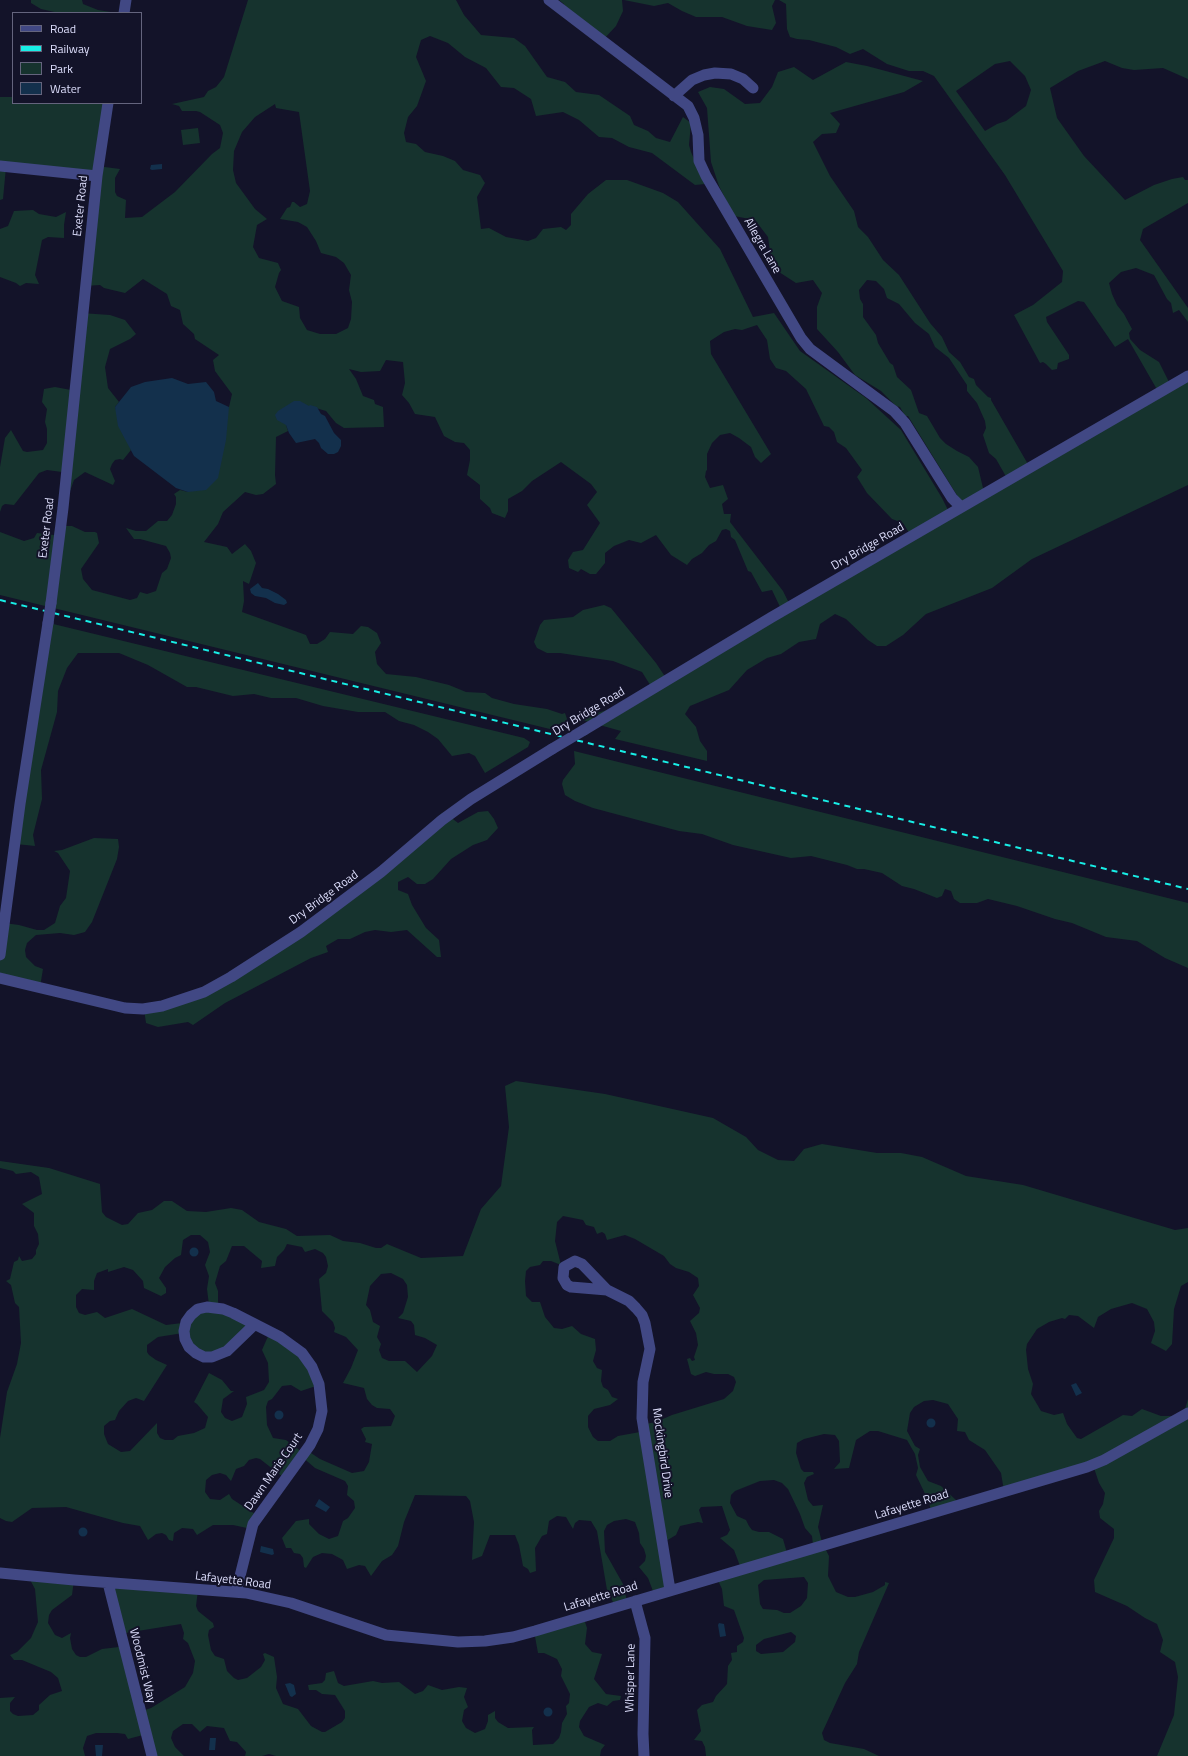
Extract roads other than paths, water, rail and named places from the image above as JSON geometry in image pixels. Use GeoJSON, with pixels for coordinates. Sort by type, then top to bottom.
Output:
{"type":"FeatureCollection","features":[{"type":"Feature","properties":{"kind":"street"},"geometry":{"type":"LineString","coordinates":[[124,12],[126,0]]}},
{"type":"Feature","properties":{"kind":"street","name":"Allegra Lane"},"geometry":{"type":"LineString","coordinates":[[549,0],[688,106],[694,118],[698,134],[699,161],[706,176],[801,338],[810,349],[894,411],[905,423],[952,498],[961,507]]}},
{"type":"Feature","properties":{"kind":"street"},"geometry":{"type":"LineString","coordinates":[[674,96],[692,80],[704,75],[715,73],[731,74],[743,79],[753,88]]}},
{"type":"Feature","properties":{"kind":"street","name":"Exeter Road"},"geometry":{"type":"LineString","coordinates":[[0,955],[20,804],[51,602],[97,176],[108,104]]}},
{"type":"Feature","properties":{"kind":"street"},"geometry":{"type":"LineString","coordinates":[[0,166],[97,176]]}},
{"type":"Feature","properties":{"kind":"street","name":"Dry Bridge Road"},"geometry":{"type":"LineString","coordinates":[[0,978],[125,1008],[143,1009],[162,1006],[204,992],[300,932],[381,872],[448,816],[471,799],[772,617],[1188,376]]}},
{"type":"Feature","properties":{"kind":"street","name":"Mockingbird Drive"},"geometry":{"type":"LineString","coordinates":[[607,1290],[636,1308],[642,1315],[648,1330],[650,1349],[643,1382],[642,1418],[670,1590]]}},
{"type":"Feature","properties":{"kind":"street","name":"Dawn Marie Court"},"geometry":{"type":"LineString","coordinates":[[236,1592],[253,1524],[310,1445],[318,1429],[322,1411],[319,1384],[307,1360],[288,1341],[255,1324],[223,1309],[207,1307],[198,1310],[191,1315],[186,1322],[184,1331],[185,1339],[189,1347],[196,1353],[212,1357],[220,1355],[227,1350],[255,1324]]}},
{"type":"Feature","properties":{"kind":"street","name":"Lafayette Road"},"geometry":{"type":"LineString","coordinates":[[0,1573],[108,1583],[236,1592],[271,1598],[386,1635],[458,1642],[485,1642],[513,1637],[1087,1467],[1104,1460],[1188,1413]]}},
{"type":"Feature","properties":{"kind":"street","name":"Woodmist Way"},"geometry":{"type":"LineString","coordinates":[[108,1583],[152,1756]]}},
{"type":"Feature","properties":{"kind":"street","name":"Whisper Lane"},"geometry":{"type":"LineString","coordinates":[[635,1601],[645,1638],[642,1734],[644,1756]]}},
{"type":"Feature","properties":{"kind":"water"},"geometry":{"type":"Polygon","coordinates":[[[162,164],[162,169],[150,169],[151,165],[162,164]]]}},
{"type":"Feature","properties":{"kind":"water"},"geometry":{"type":"Polygon","coordinates":[[[172,378],[188,384],[206,382],[214,392],[216,401],[229,407],[226,440],[218,478],[206,490],[188,492],[176,488],[134,456],[118,426],[115,407],[131,387],[145,382],[172,378]]]}},
{"type":"Feature","properties":{"kind":"water"},"geometry":{"type":"Polygon","coordinates":[[[294,401],[300,401],[309,406],[317,407],[321,414],[325,416],[334,433],[341,440],[341,446],[338,452],[328,454],[321,448],[315,439],[296,443],[289,433],[286,425],[277,420],[275,415],[278,411],[294,401]]]}},
{"type":"Feature","properties":{"kind":"water"},"geometry":{"type":"Polygon","coordinates":[[[258,583],[262,588],[278,594],[286,600],[287,603],[284,605],[275,603],[266,598],[255,596],[251,593],[250,589],[258,583]]]}},
{"type":"Feature","properties":{"kind":"water"},"geometry":{"type":"Polygon","coordinates":[[[192,1248],[196,1248],[198,1252],[196,1256],[192,1256],[190,1254],[190,1250],[192,1248]]]}},
{"type":"Feature","properties":{"kind":"water"},"geometry":{"type":"Polygon","coordinates":[[[1076,1383],[1082,1393],[1076,1396],[1071,1385],[1076,1383]]]}},
{"type":"Feature","properties":{"kind":"water"},"geometry":{"type":"Polygon","coordinates":[[[277,1411],[281,1411],[283,1415],[281,1419],[277,1419],[275,1417],[275,1413],[277,1411]]]}},
{"type":"Feature","properties":{"kind":"water"},"geometry":{"type":"Polygon","coordinates":[[[929,1419],[933,1419],[935,1423],[933,1427],[929,1427],[927,1425],[927,1421],[929,1419]]]}},
{"type":"Feature","properties":{"kind":"water"},"geometry":{"type":"Polygon","coordinates":[[[319,1499],[330,1507],[326,1512],[315,1506],[319,1499]]]}},
{"type":"Feature","properties":{"kind":"water"},"geometry":{"type":"Polygon","coordinates":[[[83,1527],[88,1532],[83,1537],[78,1532],[83,1527]]]}},
{"type":"Feature","properties":{"kind":"water"},"geometry":{"type":"Polygon","coordinates":[[[261,1546],[273,1549],[274,1554],[272,1555],[260,1552],[261,1546]]]}},
{"type":"Feature","properties":{"kind":"water"},"geometry":{"type":"Polygon","coordinates":[[[719,1623],[724,1624],[726,1636],[720,1637],[719,1623]]]}},
{"type":"Feature","properties":{"kind":"water"},"geometry":{"type":"Polygon","coordinates":[[[290,1683],[294,1685],[296,1694],[292,1697],[290,1696],[285,1684],[290,1683]]]}},
{"type":"Feature","properties":{"kind":"water"},"geometry":{"type":"Polygon","coordinates":[[[548,1707],[553,1712],[548,1717],[543,1712],[548,1707]]]}},
{"type":"Feature","properties":{"kind":"water"},"geometry":{"type":"Polygon","coordinates":[[[210,1738],[216,1738],[215,1750],[209,1750],[210,1738]]]}},
{"type":"Feature","properties":{"kind":"water"},"geometry":{"type":"Polygon","coordinates":[[[95,1745],[103,1745],[102,1756],[96,1756],[95,1745]]]}},
{"type":"Feature","properties":{"kind":"railway"},"geometry":{"type":"LineString","coordinates":[[0,600],[1188,889]]}}]}
